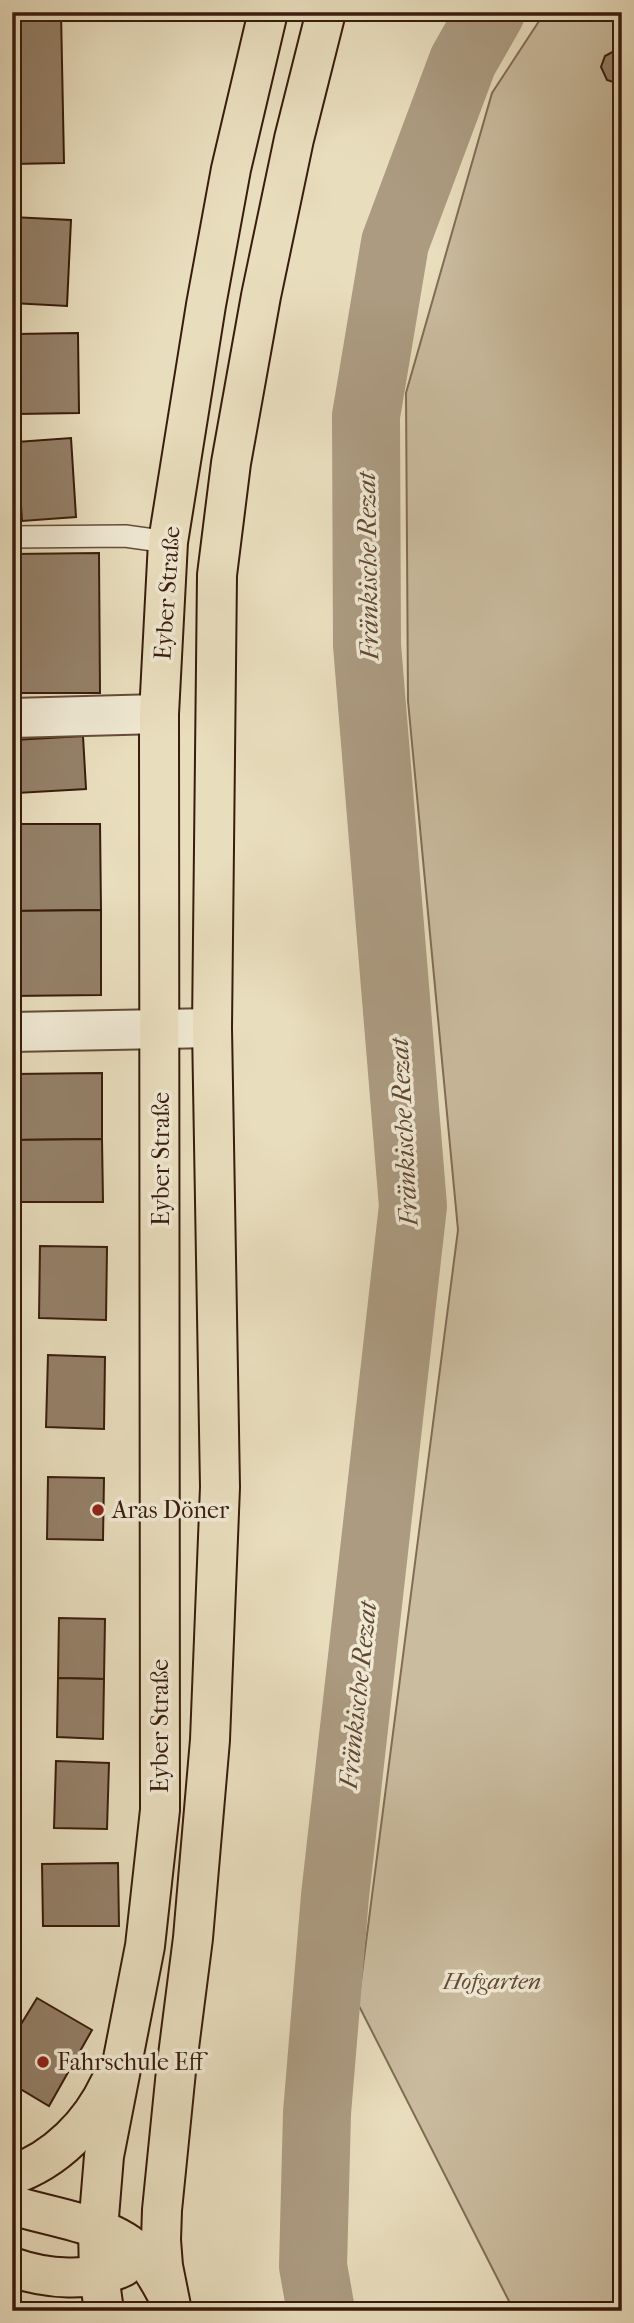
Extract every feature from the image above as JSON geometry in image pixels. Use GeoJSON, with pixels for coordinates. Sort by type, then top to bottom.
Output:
{"type":"FeatureCollection","features":[{"type":"Feature","properties":{"kind":"main road","name":"Eyber Straße"},"geometry":{"type":"LineString","coordinates":[[102,2293],[98,2229],[104,2156],[145,1946],[160,1811],[159,714],[168,542],[206,305],[229,183],[268,12]]}},
{"type":"Feature","properties":{"kind":"main road","name":"Eyber Straße"},"geometry":{"type":"LineString","coordinates":[[162,2210],[193,1938],[210,1740],[219,1487],[212,1028],[217,575],[231,463],[261,296],[294,139],[326,12]]}},
{"type":"Feature","properties":{"kind":"main road"},"geometry":{"type":"LineString","coordinates":[[12,2175],[48,2158],[89,2118],[106,2092],[126,2049]]}},
{"type":"Feature","properties":{"kind":"main road"},"geometry":{"type":"LineString","coordinates":[[12,2205],[115,2235],[141,2255],[154,2271],[170,2303]]}},
{"type":"Feature","properties":{"kind":"main road"},"geometry":{"type":"LineString","coordinates":[[12,2267],[55,2276],[102,2293],[116,2271],[141,2255],[162,2210]]}},
{"type":"Feature","properties":{"kind":"main road"},"geometry":{"type":"LineString","coordinates":[[162,2210],[161,2240],[170,2303]]}},
{"type":"Feature","properties":{"kind":"street"},"geometry":{"type":"LineString","coordinates":[[12,718],[159,714]]}},
{"type":"Feature","properties":{"kind":"street"},"geometry":{"type":"LineString","coordinates":[[12,1032],[212,1028]]}},
{"type":"Feature","properties":{"kind":"lane"},"geometry":{"type":"LineString","coordinates":[[12,537],[125,536],[168,542]]}},
{"type":"Feature","properties":{"kind":"green space","name":"Hofgarten"},"geometry":{"type":"Polygon","coordinates":[[[545,12],[622,12],[622,2311],[514,2311],[358,2004],[458,1230],[408,701],[406,393],[492,93],[545,12]]]}},
{"type":"Feature","properties":{"kind":"building"},"geometry":{"type":"Polygon","coordinates":[[[12,12],[61,12],[64,163],[12,164],[12,12]]]}},
{"type":"Feature","properties":{"kind":"building"},"geometry":{"type":"Polygon","coordinates":[[[616,50],[622,51],[622,82],[619,84],[607,80],[601,67],[605,56],[616,50]]]}},
{"type":"Feature","properties":{"kind":"building"},"geometry":{"type":"Polygon","coordinates":[[[12,217],[71,220],[67,306],[12,303],[12,217]]]}},
{"type":"Feature","properties":{"kind":"building"},"geometry":{"type":"Polygon","coordinates":[[[78,333],[79,413],[18,414],[16,334],[78,333]]]}},
{"type":"Feature","properties":{"kind":"building"},"geometry":{"type":"Polygon","coordinates":[[[71,438],[76,517],[22,521],[17,442],[71,438]]]}},
{"type":"Feature","properties":{"kind":"building"},"geometry":{"type":"Polygon","coordinates":[[[99,553],[100,693],[13,693],[13,554],[99,553]]]}},
{"type":"Feature","properties":{"kind":"building"},"geometry":{"type":"Polygon","coordinates":[[[83,736],[86,789],[17,793],[14,740],[83,736]]]}},
{"type":"Feature","properties":{"kind":"building"},"geometry":{"type":"Polygon","coordinates":[[[12,824],[100,824],[101,910],[12,911],[12,824]]]}},
{"type":"Feature","properties":{"kind":"building"},"geometry":{"type":"Polygon","coordinates":[[[101,910],[101,995],[12,996],[12,911],[101,910]]]}},
{"type":"Feature","properties":{"kind":"building"},"geometry":{"type":"Polygon","coordinates":[[[102,1073],[102,1139],[12,1140],[12,1074],[102,1073]]]}},
{"type":"Feature","properties":{"kind":"building"},"geometry":{"type":"Polygon","coordinates":[[[102,1139],[103,1202],[13,1202],[12,1140],[102,1139]]]}},
{"type":"Feature","properties":{"kind":"building"},"geometry":{"type":"Polygon","coordinates":[[[40,1246],[107,1247],[106,1320],[39,1318],[40,1246]]]}},
{"type":"Feature","properties":{"kind":"building"},"geometry":{"type":"Polygon","coordinates":[[[48,1355],[105,1357],[104,1429],[46,1427],[48,1355]]]}},
{"type":"Feature","properties":{"kind":"building"},"geometry":{"type":"Polygon","coordinates":[[[48,1477],[104,1478],[103,1540],[47,1539],[48,1477]]]}},
{"type":"Feature","properties":{"kind":"building"},"geometry":{"type":"Polygon","coordinates":[[[59,1618],[105,1619],[104,1679],[58,1678],[59,1618]]]}},
{"type":"Feature","properties":{"kind":"building"},"geometry":{"type":"Polygon","coordinates":[[[58,1678],[104,1679],[103,1739],[57,1737],[58,1678]]]}},
{"type":"Feature","properties":{"kind":"building"},"geometry":{"type":"Polygon","coordinates":[[[56,1761],[109,1763],[107,1829],[54,1828],[56,1761]]]}},
{"type":"Feature","properties":{"kind":"building"},"geometry":{"type":"Polygon","coordinates":[[[118,1863],[119,1926],[43,1926],[42,1864],[118,1863]]]}},
{"type":"Feature","properties":{"kind":"building","name":"Fahrschule Eff"},"geometry":{"type":"Polygon","coordinates":[[[37,1998],[92,2030],[49,2106],[12,2084],[12,2039],[37,1998]]]}},
{"type":"Feature","properties":{"kind":"waterway","name":"Fränkische Rezat"},"geometry":{"type":"LineString","coordinates":[[321,2311],[313,2266],[317,2113],[335,1896],[413,1206],[367,645],[366,416],[395,243],[463,61],[491,12]]}},
{"type":"Feature","properties":{"kind":"place","name":"Aras Döner"},"geometry":{"type":"Point","coordinates":[98,1510]}},
{"type":"Feature","properties":{"kind":"place","name":"Fahrschule Eff"},"geometry":{"type":"Point","coordinates":[43,2062]}}]}
